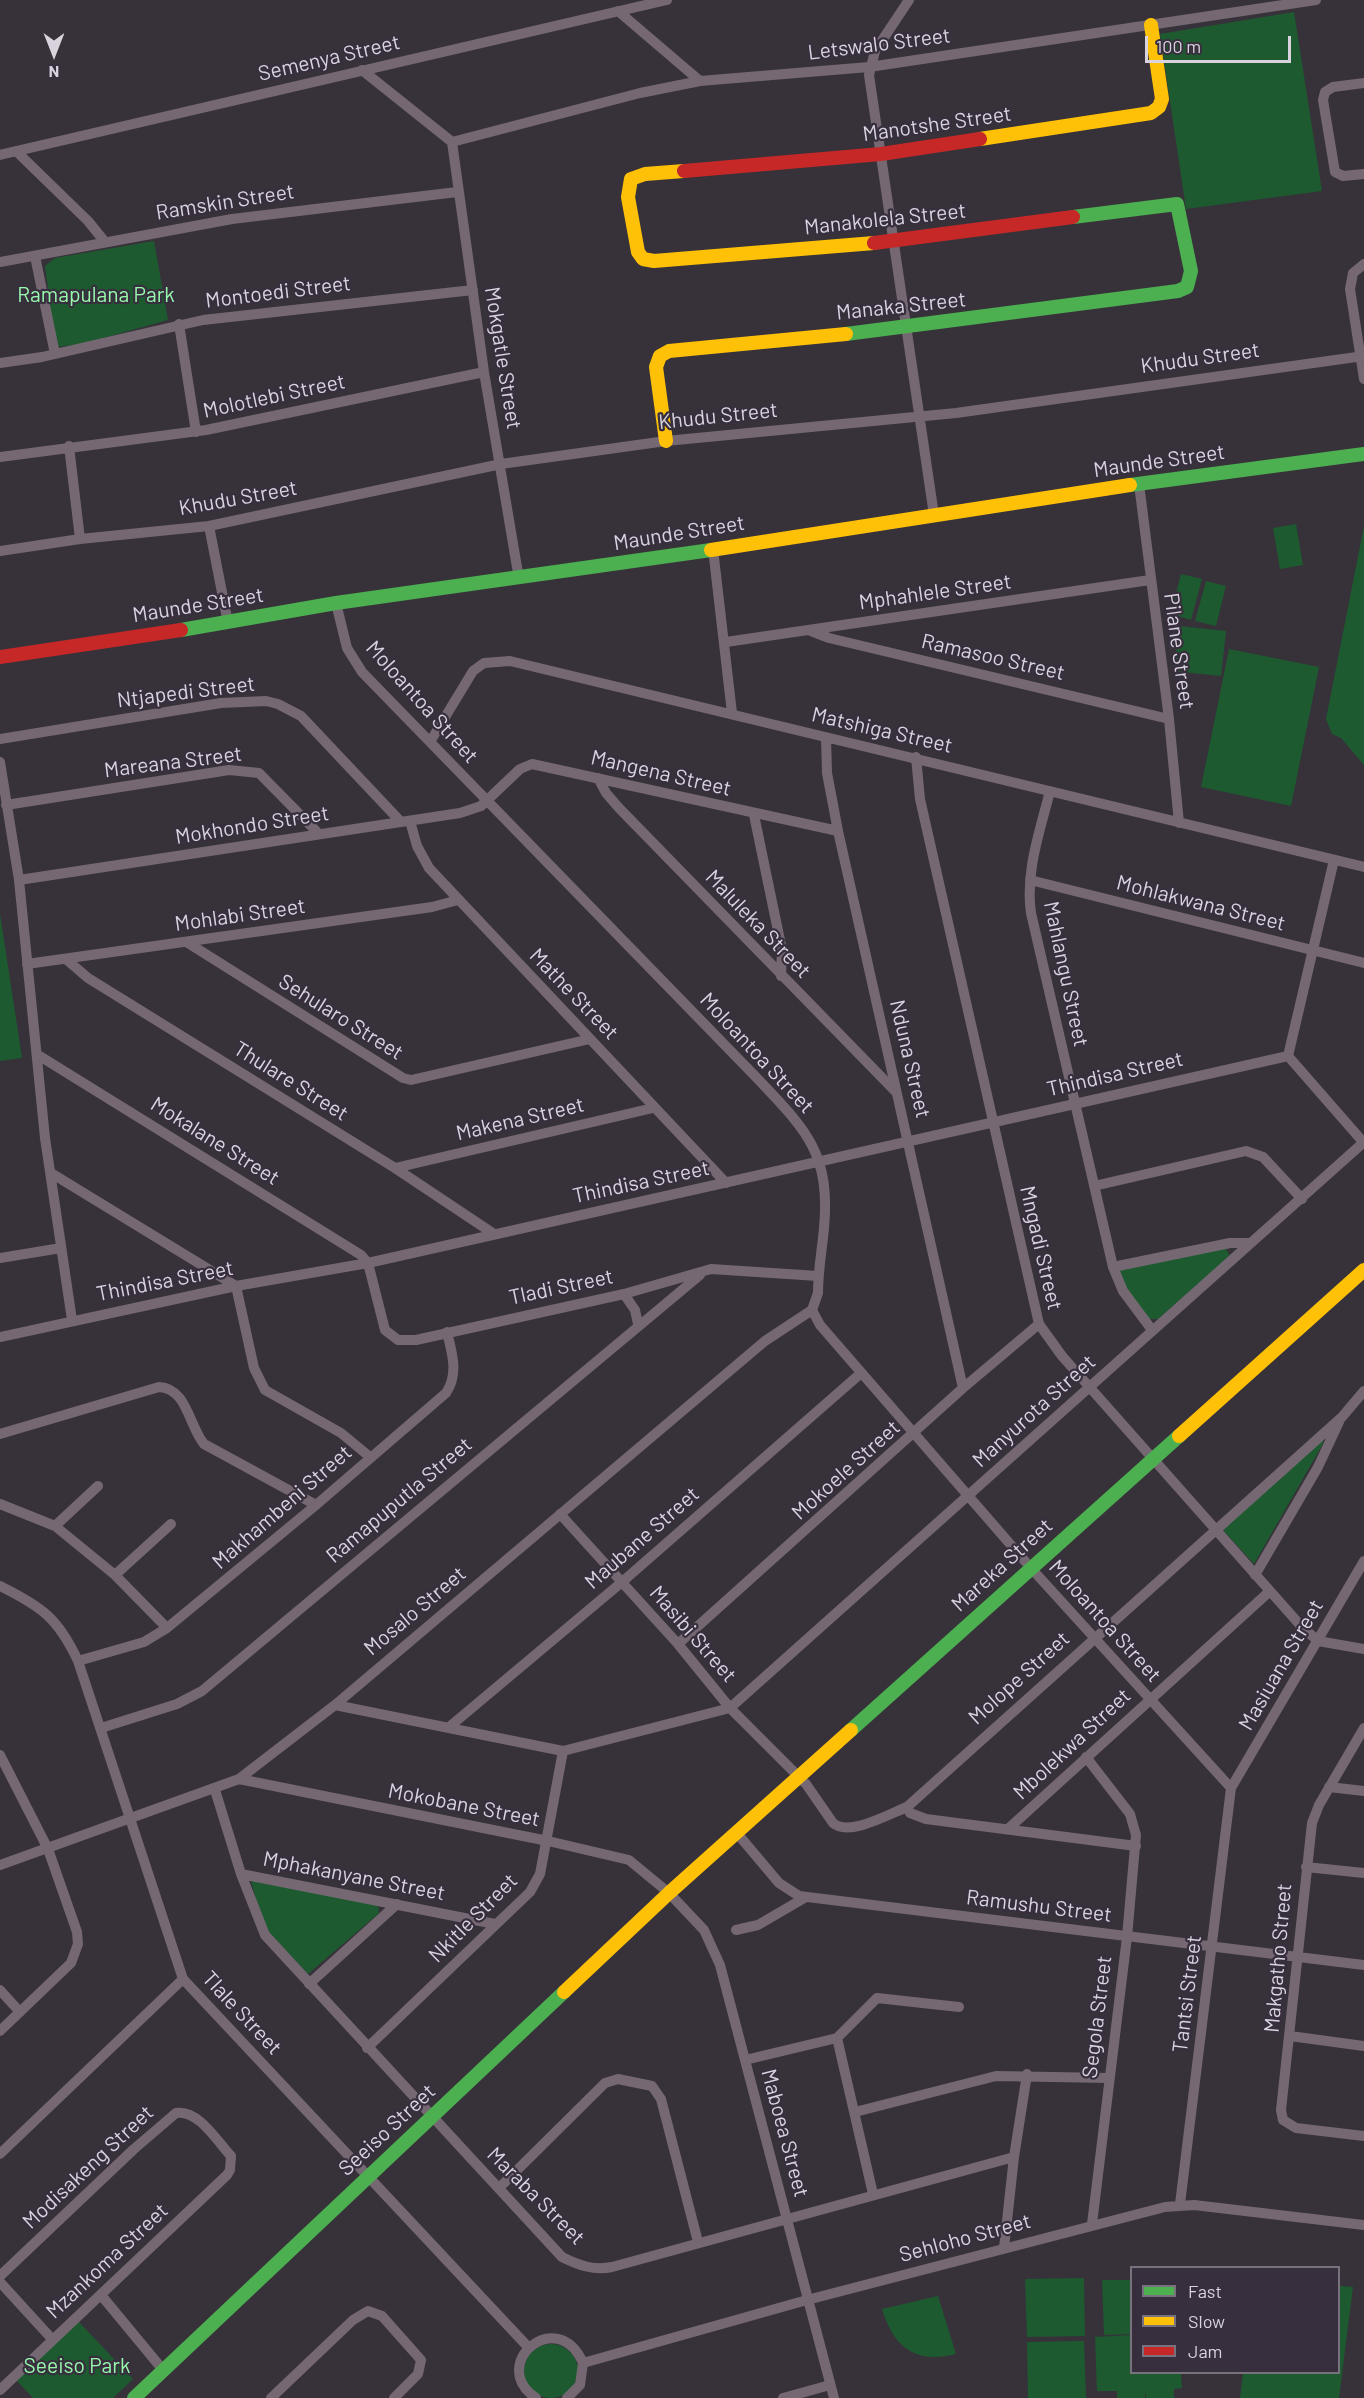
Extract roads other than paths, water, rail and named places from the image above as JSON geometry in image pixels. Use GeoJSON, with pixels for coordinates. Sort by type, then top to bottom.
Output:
{"type":"FeatureCollection","features":[{"type":"Feature","properties":{"kind":"street","name":"Semenya Street"},"geometry":{"type":"LineString","coordinates":[[0,155],[667,0]]}},
{"type":"Feature","properties":{"kind":"street"},"geometry":{"type":"LineString","coordinates":[[909,0],[875,51],[869,67],[934,515]]}},
{"type":"Feature","properties":{"kind":"street","name":"Letswalo Street"},"geometry":{"type":"LineString","coordinates":[[452,142],[628,96],[700,81],[869,67],[1316,0]]}},
{"type":"Feature","properties":{"kind":"street"},"geometry":{"type":"LineString","coordinates":[[618,11],[700,81]]}},
{"type":"Feature","properties":{"kind":"street","name":"Manotshe Street"},"geometry":{"type":"LineString","coordinates":[[635,177],[765,162],[881,154],[1155,110],[1162,99],[1150,25]]}},
{"type":"Feature","properties":{"kind":"street"},"geometry":{"type":"LineString","coordinates":[[362,70],[452,142]]}},
{"type":"Feature","properties":{"kind":"street"},"geometry":{"type":"LineString","coordinates":[[1364,83],[1333,87],[1325,92],[1323,105],[1335,172],[1343,176],[1364,174]]}},
{"type":"Feature","properties":{"kind":"street","name":"Mokgatle Street"},"geometry":{"type":"LineString","coordinates":[[452,142],[484,372],[519,579]]}},
{"type":"Feature","properties":{"kind":"street"},"geometry":{"type":"LineString","coordinates":[[16,151],[88,221],[105,242]]}},
{"type":"Feature","properties":{"kind":"street","name":"Manakolela Street"},"geometry":{"type":"LineString","coordinates":[[635,177],[629,183],[628,197],[638,252],[643,259],[654,261],[894,242],[1168,203],[1179,207],[1186,244]]}},
{"type":"Feature","properties":{"kind":"street","name":"Ramskin Street"},"geometry":{"type":"LineString","coordinates":[[0,262],[242,218],[458,192]]}},
{"type":"Feature","properties":{"kind":"street","name":"Manaka Street"},"geometry":{"type":"LineString","coordinates":[[666,441],[656,367],[663,353],[674,350],[907,328],[1178,291],[1187,287],[1191,280],[1186,244]]}},
{"type":"Feature","properties":{"kind":"street"},"geometry":{"type":"LineString","coordinates":[[35,256],[55,354]]}},
{"type":"Feature","properties":{"kind":"street"},"geometry":{"type":"LineString","coordinates":[[1364,264],[1353,273],[1350,289],[1364,379]]}},
{"type":"Feature","properties":{"kind":"street","name":"Montoedi Street"},"geometry":{"type":"LineString","coordinates":[[0,363],[55,354],[179,324],[473,290]]}},
{"type":"Feature","properties":{"kind":"street"},"geometry":{"type":"LineString","coordinates":[[179,324],[196,432]]}},
{"type":"Feature","properties":{"kind":"street","name":"Khudu Street"},"geometry":{"type":"LineString","coordinates":[[0,551],[80,539],[209,526],[501,464],[666,441],[919,417],[1362,356]]}},
{"type":"Feature","properties":{"kind":"street","name":"Molotlebi Street"},"geometry":{"type":"LineString","coordinates":[[0,457],[69,446],[196,432],[484,372]]}},
{"type":"Feature","properties":{"kind":"street"},"geometry":{"type":"LineString","coordinates":[[69,446],[80,539]]}},
{"type":"Feature","properties":{"kind":"street","name":"Maunde Street"},"geometry":{"type":"LineString","coordinates":[[0,657],[228,623],[336,603],[519,579],[1139,484],[1364,454]]}},
{"type":"Feature","properties":{"kind":"street","name":"Pilane Street"},"geometry":{"type":"LineString","coordinates":[[1139,484],[1169,718],[1179,823]]}},
{"type":"Feature","properties":{"kind":"street"},"geometry":{"type":"LineString","coordinates":[[209,526],[228,623]]}},
{"type":"Feature","properties":{"kind":"street"},"geometry":{"type":"LineString","coordinates":[[713,549],[726,642],[732,713]]}},
{"type":"Feature","properties":{"kind":"street","name":"Mphahlele Street"},"geometry":{"type":"LineString","coordinates":[[726,642],[1150,580]]}},
{"type":"Feature","properties":{"kind":"street","name":"Moloantoa Street"},"geometry":{"type":"LineString","coordinates":[[336,603],[344,637],[352,658],[430,742],[777,1099],[808,1138],[821,1161],[825,1180],[818,1293],[812,1310],[830,1339],[1030,1568],[1231,1788]]}},
{"type":"Feature","properties":{"kind":"street","name":"Ramasoo Street"},"geometry":{"type":"LineString","coordinates":[[809,630],[829,638],[1169,718]]}},
{"type":"Feature","properties":{"kind":"street","name":"Matshiga Street"},"geometry":{"type":"LineString","coordinates":[[430,742],[472,671],[492,661],[510,661],[732,713],[826,738],[916,757],[1364,867]]}},
{"type":"Feature","properties":{"kind":"street","name":"Ntjapedi Street"},"geometry":{"type":"LineString","coordinates":[[0,739],[221,703],[266,701],[278,704],[301,716],[405,821]]}},
{"type":"Feature","properties":{"kind":"street","name":"Nduna Street"},"geometry":{"type":"LineString","coordinates":[[826,738],[827,773],[838,831],[963,1388]]}},
{"type":"Feature","properties":{"kind":"street","name":"Mngadi Street"},"geometry":{"type":"LineString","coordinates":[[916,757],[920,799],[1039,1324],[1090,1388],[1153,1460],[1301,1626],[1318,1641]]}},
{"type":"Feature","properties":{"kind":"street"},"geometry":{"type":"LineString","coordinates":[[0,762],[20,880],[38,1055],[41,1109],[72,1320]]}},
{"type":"Feature","properties":{"kind":"street","name":"Mangena Street"},"geometry":{"type":"LineString","coordinates":[[487,800],[520,769],[532,764],[754,815],[838,831]]}},
{"type":"Feature","properties":{"kind":"street","name":"Mareana Street"},"geometry":{"type":"LineString","coordinates":[[6,805],[229,770],[251,771],[268,780],[319,834]]}},
{"type":"Feature","properties":{"kind":"street","name":"Maluleka Street"},"geometry":{"type":"LineString","coordinates":[[598,778],[612,801],[896,1092]]}},
{"type":"Feature","properties":{"kind":"street","name":"Mahlangu Street"},"geometry":{"type":"LineString","coordinates":[[1050,791],[1030,880],[1031,913],[1113,1267],[1124,1291],[1152,1330]]}},
{"type":"Feature","properties":{"kind":"street","name":"Mokhondo Street"},"geometry":{"type":"LineString","coordinates":[[20,880],[460,813],[481,806],[487,800]]}},
{"type":"Feature","properties":{"kind":"street"},"geometry":{"type":"LineString","coordinates":[[754,815],[782,950],[781,976]]}},
{"type":"Feature","properties":{"kind":"street","name":"Mathe Street"},"geometry":{"type":"LineString","coordinates":[[405,821],[424,861],[458,900],[653,1108],[720,1174],[726,1184]]}},
{"type":"Feature","properties":{"kind":"street"},"geometry":{"type":"LineString","coordinates":[[1334,860],[1288,1056],[1364,1143]]}},
{"type":"Feature","properties":{"kind":"street","name":"Mohlakwana Street"},"geometry":{"type":"LineString","coordinates":[[1030,880],[1364,963]]}},
{"type":"Feature","properties":{"kind":"street","name":"Mohlabi Street"},"geometry":{"type":"LineString","coordinates":[[27,964],[432,907],[458,900]]}},
{"type":"Feature","properties":{"kind":"street","name":"Sehularo Street"},"geometry":{"type":"LineString","coordinates":[[188,943],[373,1059],[411,1080],[590,1039]]}},
{"type":"Feature","properties":{"kind":"street","name":"Thulare Street"},"geometry":{"type":"LineString","coordinates":[[67,960],[88,978],[395,1168],[494,1234]]}},
{"type":"Feature","properties":{"kind":"street","name":"Mokalane Street"},"geometry":{"type":"LineString","coordinates":[[38,1055],[361,1255],[368,1263]]}},
{"type":"Feature","properties":{"kind":"street","name":"Thindisa Street"},"geometry":{"type":"LineString","coordinates":[[0,1337],[236,1286],[368,1263],[726,1184],[1075,1102],[1288,1056]]}},
{"type":"Feature","properties":{"kind":"street","name":"Makena Street"},"geometry":{"type":"LineString","coordinates":[[395,1168],[653,1108]]}},
{"type":"Feature","properties":{"kind":"street","name":"Manyurota Street"},"geometry":{"type":"LineString","coordinates":[[730,1708],[1364,1143]]}},
{"type":"Feature","properties":{"kind":"street"},"geometry":{"type":"LineString","coordinates":[[1094,1186],[1246,1151],[1263,1157],[1302,1199]]}},
{"type":"Feature","properties":{"kind":"street"},"geometry":{"type":"LineString","coordinates":[[51,1173],[236,1286],[254,1368],[265,1390],[341,1433],[370,1457]]}},
{"type":"Feature","properties":{"kind":"street"},"geometry":{"type":"LineString","coordinates":[[1113,1267],[1230,1243],[1251,1243]]}},
{"type":"Feature","properties":{"kind":"street"},"geometry":{"type":"LineString","coordinates":[[0,1258],[61,1248]]}},
{"type":"Feature","properties":{"kind":"street","name":"Tladi Street"},"geometry":{"type":"LineString","coordinates":[[368,1263],[382,1322],[390,1336],[406,1341],[624,1294],[705,1271],[718,1269],[818,1276]]}},
{"type":"Feature","properties":{"kind":"street","name":"Mareka Street"},"geometry":{"type":"LineString","coordinates":[[669,1893],[1364,1270]]}},
{"type":"Feature","properties":{"kind":"street","name":"Ramapuputla Street"},"geometry":{"type":"LineString","coordinates":[[101,1728],[177,1704],[202,1691],[705,1271]]}},
{"type":"Feature","properties":{"kind":"street"},"geometry":{"type":"LineString","coordinates":[[624,1294],[635,1310],[639,1324]]}},
{"type":"Feature","properties":{"kind":"street","name":"Mosalo Street"},"geometry":{"type":"LineString","coordinates":[[0,1865],[130,1817],[215,1790],[239,1779],[335,1705],[765,1341],[812,1310]]}},
{"type":"Feature","properties":{"kind":"street","name":"Mokoele Street"},"geometry":{"type":"LineString","coordinates":[[678,1644],[915,1434],[963,1388],[1039,1324]]}},
{"type":"Feature","properties":{"kind":"street","name":"Makhambeni Street"},"geometry":{"type":"LineString","coordinates":[[78,1661],[144,1642],[166,1628],[316,1505],[451,1386],[454,1367],[447,1332]]}},
{"type":"Feature","properties":{"kind":"street","name":"Maubane Street"},"geometry":{"type":"LineString","coordinates":[[448,1728],[622,1582],[860,1374]]}},
{"type":"Feature","properties":{"kind":"street"},"geometry":{"type":"LineString","coordinates":[[0,1434],[159,1387],[168,1387],[177,1394],[194,1430],[204,1444],[316,1505]]}},
{"type":"Feature","properties":{"kind":"street","name":"Molope Street"},"geometry":{"type":"LineString","coordinates":[[799,1777],[839,1827],[856,1826],[907,1807],[1093,1637],[1342,1417],[1364,1390]]}},
{"type":"Feature","properties":{"kind":"street","name":"Molope Street"},"geometry":{"type":"LineString","coordinates":[[1255,1575],[1318,1467],[1342,1417]]}},
{"type":"Feature","properties":{"kind":"street"},"geometry":{"type":"LineString","coordinates":[[55,1526],[98,1486]]}},
{"type":"Feature","properties":{"kind":"street"},"geometry":{"type":"LineString","coordinates":[[0,1504],[55,1526],[115,1575],[166,1628]]}},
{"type":"Feature","properties":{"kind":"street","name":"Masibi Street"},"geometry":{"type":"LineString","coordinates":[[560,1514],[678,1644],[730,1708],[799,1777]]}},
{"type":"Feature","properties":{"kind":"street"},"geometry":{"type":"LineString","coordinates":[[115,1575],[171,1524]]}},
{"type":"Feature","properties":{"kind":"street","name":"Masiuana Street"},"geometry":{"type":"LineString","coordinates":[[1231,1788],[1364,1561]]}},
{"type":"Feature","properties":{"kind":"street","name":"Tlale Street"},"geometry":{"type":"LineString","coordinates":[[0,1586],[52,1618],[65,1633],[78,1661],[101,1728],[183,1979],[529,2348]]}},
{"type":"Feature","properties":{"kind":"street","name":"Mbolekwa Street"},"geometry":{"type":"LineString","coordinates":[[1008,1829],[1270,1591]]}},
{"type":"Feature","properties":{"kind":"street"},"geometry":{"type":"LineString","coordinates":[[1318,1641],[1364,1649]]}},
{"type":"Feature","properties":{"kind":"street"},"geometry":{"type":"LineString","coordinates":[[335,1705],[563,1751],[730,1708]]}},
{"type":"Feature","properties":{"kind":"street","name":"Makgatho Street"},"geometry":{"type":"LineString","coordinates":[[1364,1728],[1314,1814],[1296,1956],[1281,2110],[1283,2120],[1296,2128],[1364,2136]]}},
{"type":"Feature","properties":{"kind":"street","name":"Nkitle Street"},"geometry":{"type":"LineString","coordinates":[[367,2048],[530,1892],[536,1883],[548,1840],[563,1751]]}},
{"type":"Feature","properties":{"kind":"street"},"geometry":{"type":"LineString","coordinates":[[0,1755],[48,1849],[77,1932],[78,1944],[71,1963],[0,2031]]}},
{"type":"Feature","properties":{"kind":"street","name":"Segola Street"},"geometry":{"type":"LineString","coordinates":[[1086,1757],[1130,1814],[1134,1824],[1136,1846],[1092,2224]]}},
{"type":"Feature","properties":{"kind":"street","name":"Mokobane Street"},"geometry":{"type":"LineString","coordinates":[[239,1779],[548,1840],[629,1860],[669,1893]]}},
{"type":"Feature","properties":{"kind":"street"},"geometry":{"type":"LineString","coordinates":[[1329,1787],[1364,1791]]}},
{"type":"Feature","properties":{"kind":"street","name":"Tantsi Street"},"geometry":{"type":"LineString","coordinates":[[1180,2204],[1231,1788]]}},
{"type":"Feature","properties":{"kind":"street","name":"Maraba Street"},"geometry":{"type":"LineString","coordinates":[[215,1790],[241,1874],[265,1935],[562,2257],[584,2266],[603,2269],[1014,2157]]}},
{"type":"Feature","properties":{"kind":"street"},"geometry":{"type":"LineString","coordinates":[[907,1807],[910,1813],[926,1820],[1136,1846]]}},
{"type":"Feature","properties":{"kind":"street","name":"Ramushu Street"},"geometry":{"type":"LineString","coordinates":[[736,1832],[785,1889],[806,1897],[1364,1965]]}},
{"type":"Feature","properties":{"kind":"street"},"geometry":{"type":"LineString","coordinates":[[1306,1867],[1364,1874]]}},
{"type":"Feature","properties":{"kind":"street","name":"Mphakanyane Street"},"geometry":{"type":"LineString","coordinates":[[241,1874],[495,1924]]}},
{"type":"Feature","properties":{"kind":"street","name":"Maboea Street"},"geometry":{"type":"LineString","coordinates":[[669,1893],[704,1930],[712,1944],[788,2218],[807,2300],[834,2398]]}},
{"type":"Feature","properties":{"kind":"street","name":"Seeiso Street"},"geometry":{"type":"LineString","coordinates":[[134,2398],[669,1893]]}},
{"type":"Feature","properties":{"kind":"street"},"geometry":{"type":"LineString","coordinates":[[736,1930],[766,1920],[806,1897]]}},
{"type":"Feature","properties":{"kind":"street"},"geometry":{"type":"LineString","coordinates":[[309,1984],[397,1904]]}},
{"type":"Feature","properties":{"kind":"street"},"geometry":{"type":"LineString","coordinates":[[0,2154],[183,1979]]}},
{"type":"Feature","properties":{"kind":"street"},"geometry":{"type":"LineString","coordinates":[[0,1990],[20,2012]]}},
{"type":"Feature","properties":{"kind":"street"},"geometry":{"type":"LineString","coordinates":[[745,2060],[837,2038],[876,1998],[959,2007]]}},
{"type":"Feature","properties":{"kind":"street"},"geometry":{"type":"LineString","coordinates":[[1290,2036],[1364,2046]]}},
{"type":"Feature","properties":{"kind":"street"},"geometry":{"type":"LineString","coordinates":[[837,2038],[873,2194]]}},
{"type":"Feature","properties":{"kind":"street"},"geometry":{"type":"LineString","coordinates":[[855,2112],[996,2076],[1027,2074],[1109,2078]]}},
{"type":"Feature","properties":{"kind":"street"},"geometry":{"type":"LineString","coordinates":[[1004,2248],[1014,2157],[1027,2074]]}},
{"type":"Feature","properties":{"kind":"street"},"geometry":{"type":"LineString","coordinates":[[499,2188],[605,2083],[618,2079],[651,2086],[661,2098],[698,2242]]}},
{"type":"Feature","properties":{"kind":"street","name":"Modisakeng Street"},"geometry":{"type":"LineString","coordinates":[[0,2276],[134,2148],[176,2113],[184,2112],[195,2117],[231,2156]]}},
{"type":"Feature","properties":{"kind":"street","name":"Mzankoma Street"},"geometry":{"type":"LineString","coordinates":[[0,2390],[227,2175],[230,2170],[231,2156]]}},
{"type":"Feature","properties":{"kind":"street","name":"Sehloho Street"},"geometry":{"type":"LineString","coordinates":[[583,2363],[1092,2224],[1180,2204],[1364,2225]]}},
{"type":"Feature","properties":{"kind":"street"},"geometry":{"type":"LineString","coordinates":[[0,2282],[52,2339]]}},
{"type":"Feature","properties":{"kind":"street"},"geometry":{"type":"LineString","coordinates":[[101,2295],[163,2370]]}},
{"type":"Feature","properties":{"kind":"street"},"geometry":{"type":"LineString","coordinates":[[271,2398],[353,2320],[368,2311],[382,2316],[421,2360],[418,2374],[394,2398]]}},
{"type":"Feature","properties":{"kind":"street"},"geometry":{"type":"LineString","coordinates":[[536,2398],[526,2390],[519,2373],[520,2362],[529,2348],[543,2339],[561,2339],[578,2353],[583,2363],[580,2385],[567,2398]]}},
{"type":"Feature","properties":{"kind":"street"},"geometry":{"type":"LineString","coordinates":[[783,2398],[830,2385]]}},
{"type":"Feature","properties":{"kind":"street"},"geometry":{"type":"LineString","coordinates":[[518,2398],[526,2390]]}},
{"type":"Feature","properties":{"kind":"park label","name":"Ramapulana Park"},"geometry":{"type":"Point","coordinates":[96,295]}},
{"type":"Feature","properties":{"kind":"park label","name":"Seeiso Park"},"geometry":{"type":"Point","coordinates":[77,2366]}}]}
